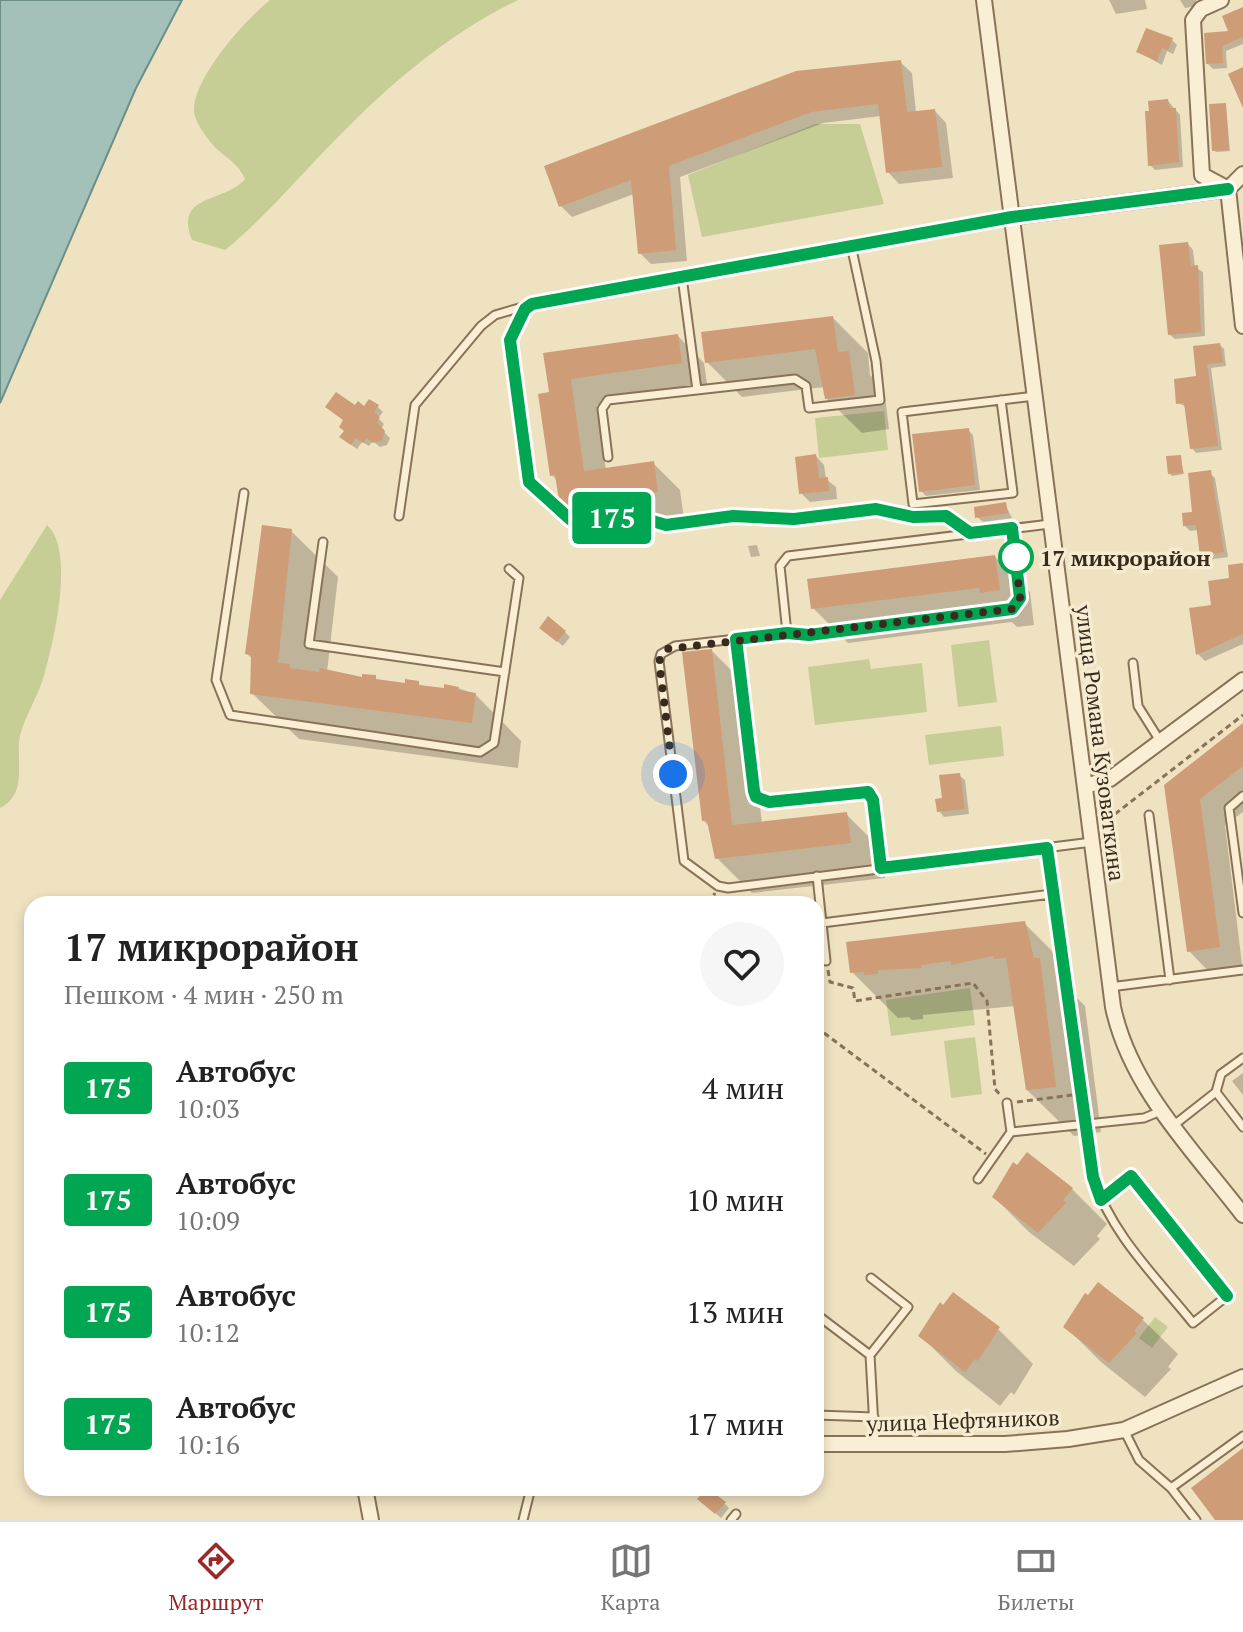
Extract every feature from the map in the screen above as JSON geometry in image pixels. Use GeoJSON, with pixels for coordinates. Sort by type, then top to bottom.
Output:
{"type":"FeatureCollection","features":[{"type":"Feature","properties":{"kind":"street","name":"улица Романа Кузоваткина"},"geometry":{"type":"LineString","coordinates":[[984,0],[1116,1023],[1130,1059],[1163,1110],[1243,1215]]}},
{"type":"Feature","properties":{"kind":"street"},"geometry":{"type":"LineString","coordinates":[[1221,0],[1201,9],[1193,20],[1202,175],[1228,189]]}},
{"type":"Feature","properties":{"kind":"street"},"geometry":{"type":"LineString","coordinates":[[1012,217],[1228,189],[1243,174]]}},
{"type":"Feature","properties":{"kind":"street"},"geometry":{"type":"LineString","coordinates":[[1228,189],[1243,326]]}},
{"type":"Feature","properties":{"kind":"street"},"geometry":{"type":"LineString","coordinates":[[1085,786],[1110,779],[1243,680]]}},
{"type":"Feature","properties":{"kind":"street","name":"улица Нефтяников"},"geometry":{"type":"LineString","coordinates":[[824,1444],[1005,1444],[1124,1430],[1243,1377]]}},
{"type":"Feature","properties":{"kind":"street"},"geometry":{"type":"LineString","coordinates":[[366,1496],[371,1520]]}},
{"type":"Feature","properties":{"kind":"lane"},"geometry":{"type":"LineString","coordinates":[[399,516],[415,405],[481,326],[495,315],[532,304],[1012,217]]}},
{"type":"Feature","properties":{"kind":"lane"},"geometry":{"type":"LineString","coordinates":[[608,457],[603,404],[608,400],[795,379],[806,386],[809,408],[880,400],[876,361],[851,245]]}},
{"type":"Feature","properties":{"kind":"lane"},"geometry":{"type":"LineString","coordinates":[[682,277],[697,390]]}},
{"type":"Feature","properties":{"kind":"lane"},"geometry":{"type":"LineString","coordinates":[[532,304],[525,309],[510,340],[529,482],[571,520],[632,515],[666,525],[733,516],[794,519],[876,509],[913,517],[946,516],[970,533]]}},
{"type":"Feature","properties":{"kind":"lane"},"geometry":{"type":"LineString","coordinates":[[1001,400],[1013,493],[913,504],[902,412],[1001,400],[1035,396]]}},
{"type":"Feature","properties":{"kind":"lane"},"geometry":{"type":"LineString","coordinates":[[244,493],[216,680],[230,715],[480,752],[494,743],[519,578],[509,569]]}},
{"type":"Feature","properties":{"kind":"lane"},"geometry":{"type":"LineString","coordinates":[[787,633],[780,566],[784,557],[1051,524]]}},
{"type":"Feature","properties":{"kind":"lane"},"geometry":{"type":"LineString","coordinates":[[1012,528],[1020,598],[1012,609],[809,635],[787,633],[675,646],[661,654],[659,661],[684,861],[722,888],[1092,842]]}},
{"type":"Feature","properties":{"kind":"lane"},"geometry":{"type":"LineString","coordinates":[[323,542],[309,644],[505,672]]}},
{"type":"Feature","properties":{"kind":"lane"},"geometry":{"type":"LineString","coordinates":[[736,639],[756,797],[769,802],[868,792],[873,800],[881,868]]}},
{"type":"Feature","properties":{"kind":"lane"},"geometry":{"type":"LineString","coordinates":[[1133,663],[1138,706],[1160,741]]}},
{"type":"Feature","properties":{"kind":"lane"},"geometry":{"type":"LineString","coordinates":[[1243,796],[1229,808],[1243,913]]}},
{"type":"Feature","properties":{"kind":"lane"},"geometry":{"type":"LineString","coordinates":[[1149,815],[1170,980]]}},
{"type":"Feature","properties":{"kind":"lane"},"geometry":{"type":"LineString","coordinates":[[1047,848],[1052,894],[1059,914],[1093,1177],[1101,1200],[1111,1221],[1193,1323],[1227,1296],[1131,1176],[1101,1200]]}},
{"type":"Feature","properties":{"kind":"lane"},"geometry":{"type":"LineString","coordinates":[[817,876],[819,896]]}},
{"type":"Feature","properties":{"kind":"lane"},"geometry":{"type":"LineString","coordinates":[[824,923],[1052,894]]}},
{"type":"Feature","properties":{"kind":"lane"},"geometry":{"type":"LineString","coordinates":[[824,942],[826,961]]}},
{"type":"Feature","properties":{"kind":"lane"},"geometry":{"type":"LineString","coordinates":[[1110,987],[1243,970]]}},
{"type":"Feature","properties":{"kind":"lane"},"geometry":{"type":"LineString","coordinates":[[1174,1125],[1216,1092],[1221,1074],[1243,1058]]}},
{"type":"Feature","properties":{"kind":"lane"},"geometry":{"type":"LineString","coordinates":[[1216,1092],[1243,1127]]}},
{"type":"Feature","properties":{"kind":"lane"},"geometry":{"type":"LineString","coordinates":[[978,1179],[1011,1132],[1007,1103]]}},
{"type":"Feature","properties":{"kind":"lane"},"geometry":{"type":"LineString","coordinates":[[1011,1132],[1144,1118],[1163,1110]]}},
{"type":"Feature","properties":{"kind":"lane"},"geometry":{"type":"LineString","coordinates":[[871,1278],[908,1307],[870,1355],[875,1445]]}},
{"type":"Feature","properties":{"kind":"lane"},"geometry":{"type":"LineString","coordinates":[[824,1320],[870,1355]]}},
{"type":"Feature","properties":{"kind":"lane"},"geometry":{"type":"LineString","coordinates":[[824,1415],[874,1417]]}},
{"type":"Feature","properties":{"kind":"lane"},"geometry":{"type":"LineString","coordinates":[[1124,1430],[1139,1460],[1171,1488],[1196,1520]]}},
{"type":"Feature","properties":{"kind":"lane"},"geometry":{"type":"LineString","coordinates":[[1171,1488],[1243,1436]]}},
{"type":"Feature","properties":{"kind":"lane"},"geometry":{"type":"LineString","coordinates":[[523,1520],[529,1496]]}},
{"type":"Feature","properties":{"kind":"path"},"geometry":{"type":"LineString","coordinates":[[1115,814],[1243,715]]}},
{"type":"Feature","properties":{"kind":"path"},"geometry":{"type":"LineString","coordinates":[[830,982],[853,988],[855,1001],[973,983],[987,1001],[995,1089],[1007,1103],[1082,1094]]}},
{"type":"Feature","properties":{"kind":"path"},"geometry":{"type":"LineString","coordinates":[[824,1033],[992,1158]]}},
{"type":"Feature","properties":{"kind":"green space"},"geometry":{"type":"Polygon","coordinates":[[[270,0],[518,0],[468,28],[400,79],[225,250],[192,240],[188,225],[190,214],[195,206],[236,187],[245,179],[238,167],[213,145],[202,130],[194,112],[196,99],[222,51],[270,0]]]}},
{"type":"Feature","properties":{"kind":"green space"},"geometry":{"type":"Polygon","coordinates":[[[815,124],[860,124],[884,204],[702,237],[688,175],[815,124]]]}},
{"type":"Feature","properties":{"kind":"green space"},"geometry":{"type":"Polygon","coordinates":[[[884,411],[888,450],[819,458],[815,418],[884,411]]]}},
{"type":"Feature","properties":{"kind":"green space"},"geometry":{"type":"Polygon","coordinates":[[[47,525],[56,538],[60,555],[60,599],[43,679],[20,736],[18,785],[9,802],[0,808],[0,600],[47,525]]]}},
{"type":"Feature","properties":{"kind":"green space"},"geometry":{"type":"Polygon","coordinates":[[[989,640],[997,702],[958,707],[951,645],[989,640]]]}},
{"type":"Feature","properties":{"kind":"green space"},"geometry":{"type":"Polygon","coordinates":[[[869,659],[871,669],[922,663],[927,712],[815,725],[808,667],[869,659]]]}},
{"type":"Feature","properties":{"kind":"green space"},"geometry":{"type":"Polygon","coordinates":[[[1001,726],[1004,756],[929,765],[925,735],[1001,726]]]}},
{"type":"Feature","properties":{"kind":"green space"},"geometry":{"type":"Polygon","coordinates":[[[970,988],[975,1025],[891,1036],[886,1000],[970,988]]]}},
{"type":"Feature","properties":{"kind":"green space"},"geometry":{"type":"Polygon","coordinates":[[[975,1037],[982,1094],[951,1098],[944,1041],[975,1037]]]}},
{"type":"Feature","properties":{"kind":"green space"},"geometry":{"type":"Polygon","coordinates":[[[1155,1317],[1168,1327],[1152,1348],[1139,1338],[1155,1317]]]}},
{"type":"Feature","properties":{"kind":"water"},"geometry":{"type":"Polygon","coordinates":[[[0,0],[182,0],[136,88],[0,403],[0,0]]]}},
{"type":"Feature","properties":{"kind":"building"},"geometry":{"type":"Polygon","coordinates":[[[1243,7],[1243,37],[1222,46],[1223,63],[1206,64],[1204,33],[1228,31],[1222,16],[1243,7]]]}},
{"type":"Feature","properties":{"kind":"building"},"geometry":{"type":"Polygon","coordinates":[[[1146,28],[1173,38],[1168,50],[1162,48],[1157,61],[1136,52],[1146,28]]]}},
{"type":"Feature","properties":{"kind":"building"},"geometry":{"type":"Polygon","coordinates":[[[901,60],[907,112],[935,109],[942,167],[886,173],[878,104],[811,112],[669,166],[676,250],[638,254],[631,180],[559,207],[544,166],[796,71],[901,60]]]}},
{"type":"Feature","properties":{"kind":"building"},"geometry":{"type":"Polygon","coordinates":[[[1243,67],[1243,108],[1228,74],[1243,67]]]}},
{"type":"Feature","properties":{"kind":"building"},"geometry":{"type":"Polygon","coordinates":[[[1168,99],[1170,108],[1176,108],[1179,162],[1148,166],[1145,111],[1149,111],[1148,101],[1168,99]]]}},
{"type":"Feature","properties":{"kind":"building"},"geometry":{"type":"Polygon","coordinates":[[[1226,103],[1229,150],[1212,151],[1209,104],[1226,103]]]}},
{"type":"Feature","properties":{"kind":"building"},"geometry":{"type":"Polygon","coordinates":[[[1188,242],[1191,266],[1198,265],[1201,332],[1168,335],[1159,245],[1188,242]]]}},
{"type":"Feature","properties":{"kind":"building"},"geometry":{"type":"Polygon","coordinates":[[[833,316],[838,352],[849,351],[855,395],[825,399],[815,349],[705,363],[701,332],[833,316]]]}},
{"type":"Feature","properties":{"kind":"building"},"geometry":{"type":"Polygon","coordinates":[[[678,334],[682,363],[571,379],[584,471],[654,461],[658,492],[565,506],[559,500],[555,475],[550,476],[538,394],[549,392],[543,353],[678,334]]]}},
{"type":"Feature","properties":{"kind":"building"},"geometry":{"type":"Polygon","coordinates":[[[1220,343],[1223,362],[1207,364],[1218,446],[1190,449],[1184,403],[1176,404],[1174,379],[1196,376],[1193,346],[1220,343]]]}},
{"type":"Feature","properties":{"kind":"building"},"geometry":{"type":"Polygon","coordinates":[[[336,392],[355,405],[358,401],[364,406],[369,399],[379,405],[374,412],[380,417],[377,422],[385,431],[382,440],[373,443],[367,438],[363,443],[356,438],[351,445],[339,437],[344,431],[339,427],[343,420],[325,407],[336,392]]]}},
{"type":"Feature","properties":{"kind":"building"},"geometry":{"type":"Polygon","coordinates":[[[969,428],[975,485],[919,492],[912,434],[969,428]]]}},
{"type":"Feature","properties":{"kind":"building"},"geometry":{"type":"Polygon","coordinates":[[[816,454],[819,478],[828,477],[829,491],[799,494],[795,457],[816,454]]]}},
{"type":"Feature","properties":{"kind":"building"},"geometry":{"type":"Polygon","coordinates":[[[1181,455],[1183,473],[1168,474],[1166,456],[1181,455]]]}},
{"type":"Feature","properties":{"kind":"building"},"geometry":{"type":"Polygon","coordinates":[[[1211,470],[1224,552],[1200,556],[1196,525],[1183,526],[1182,513],[1192,512],[1188,473],[1211,470]]]}},
{"type":"Feature","properties":{"kind":"building"},"geometry":{"type":"Polygon","coordinates":[[[1006,502],[1008,513],[975,518],[974,507],[1006,502]]]}},
{"type":"Feature","properties":{"kind":"building"},"geometry":{"type":"Polygon","coordinates":[[[262,525],[292,529],[278,663],[319,672],[320,668],[362,677],[362,674],[376,675],[376,679],[405,683],[405,679],[419,681],[419,685],[459,687],[458,690],[476,693],[472,723],[250,694],[251,655],[245,654],[262,525]]]}},
{"type":"Feature","properties":{"kind":"building"},"geometry":{"type":"Polygon","coordinates":[[[995,555],[1000,590],[980,593],[979,588],[811,609],[807,579],[995,555]]]}},
{"type":"Feature","properties":{"kind":"building"},"geometry":{"type":"Polygon","coordinates":[[[1243,563],[1243,634],[1196,655],[1189,608],[1211,605],[1208,581],[1229,578],[1228,565],[1243,563]]]}},
{"type":"Feature","properties":{"kind":"building"},"geometry":{"type":"Polygon","coordinates":[[[548,616],[566,631],[557,642],[539,628],[548,616]]]}},
{"type":"Feature","properties":{"kind":"building"},"geometry":{"type":"Polygon","coordinates":[[[712,649],[732,825],[847,812],[851,843],[715,859],[707,821],[702,821],[682,652],[712,649]]]}},
{"type":"Feature","properties":{"kind":"building"},"geometry":{"type":"Polygon","coordinates":[[[1243,723],[1243,766],[1200,799],[1220,947],[1187,952],[1164,785],[1243,723]]]}},
{"type":"Feature","properties":{"kind":"building"},"geometry":{"type":"Polygon","coordinates":[[[960,773],[965,809],[937,812],[935,799],[942,798],[939,775],[960,773]]]}},
{"type":"Feature","properties":{"kind":"building"},"geometry":{"type":"Polygon","coordinates":[[[1025,921],[1034,958],[1040,958],[1056,1087],[1026,1090],[1006,958],[994,959],[993,956],[951,965],[951,961],[921,965],[922,968],[878,970],[878,974],[850,973],[846,942],[1025,921]]]}},
{"type":"Feature","properties":{"kind":"building"},"geometry":{"type":"Polygon","coordinates":[[[1027,1152],[1073,1188],[1063,1200],[1066,1203],[1038,1233],[992,1197],[1013,1162],[1017,1165],[1027,1152]]]}},
{"type":"Feature","properties":{"kind":"building"},"geometry":{"type":"Polygon","coordinates":[[[1098,1282],[1144,1318],[1134,1331],[1137,1333],[1109,1363],[1063,1327],[1085,1293],[1088,1295],[1098,1282]]]}},
{"type":"Feature","properties":{"kind":"building"},"geometry":{"type":"Polygon","coordinates":[[[953,1292],[1000,1327],[978,1361],[975,1359],[965,1372],[918,1336],[940,1302],[943,1305],[953,1292]]]}},
{"type":"Feature","properties":{"kind":"building"},"geometry":{"type":"Polygon","coordinates":[[[1243,1448],[1243,1520],[1215,1520],[1191,1488],[1243,1448]]]}},
{"type":"Feature","properties":{"kind":"building"},"geometry":{"type":"Polygon","coordinates":[[[700,1496],[718,1496],[726,1502],[715,1514],[697,1499],[700,1496]]]}},
{"type":"Feature","properties":{"kind":"bus line","name":"175"},"geometry":{"type":"LineString","coordinates":[[1227,1296],[1131,1176],[1101,1200],[1093,1177],[1059,914],[1052,894],[1047,848],[881,868],[873,800],[868,792],[769,802],[756,797],[754,791],[736,639],[787,633],[809,635],[1012,609],[1020,598],[1012,528],[970,533],[946,516],[913,517],[876,509],[794,519],[733,516],[666,525],[632,515],[580,522],[571,520],[532,488],[529,482],[510,340],[525,309],[532,304],[1012,217],[1228,189]]}},
{"type":"Feature","properties":{"kind":"place","name":"17 микрорайон"},"geometry":{"type":"Point","coordinates":[1016,557]}},
{"type":"Feature","properties":{"kind":"route"},"geometry":{"type":"LineString","coordinates":[[673,774],[659,661],[667,649],[787,633],[809,635],[1012,609],[1020,598],[1015,552],[1016,557]]}}]}
